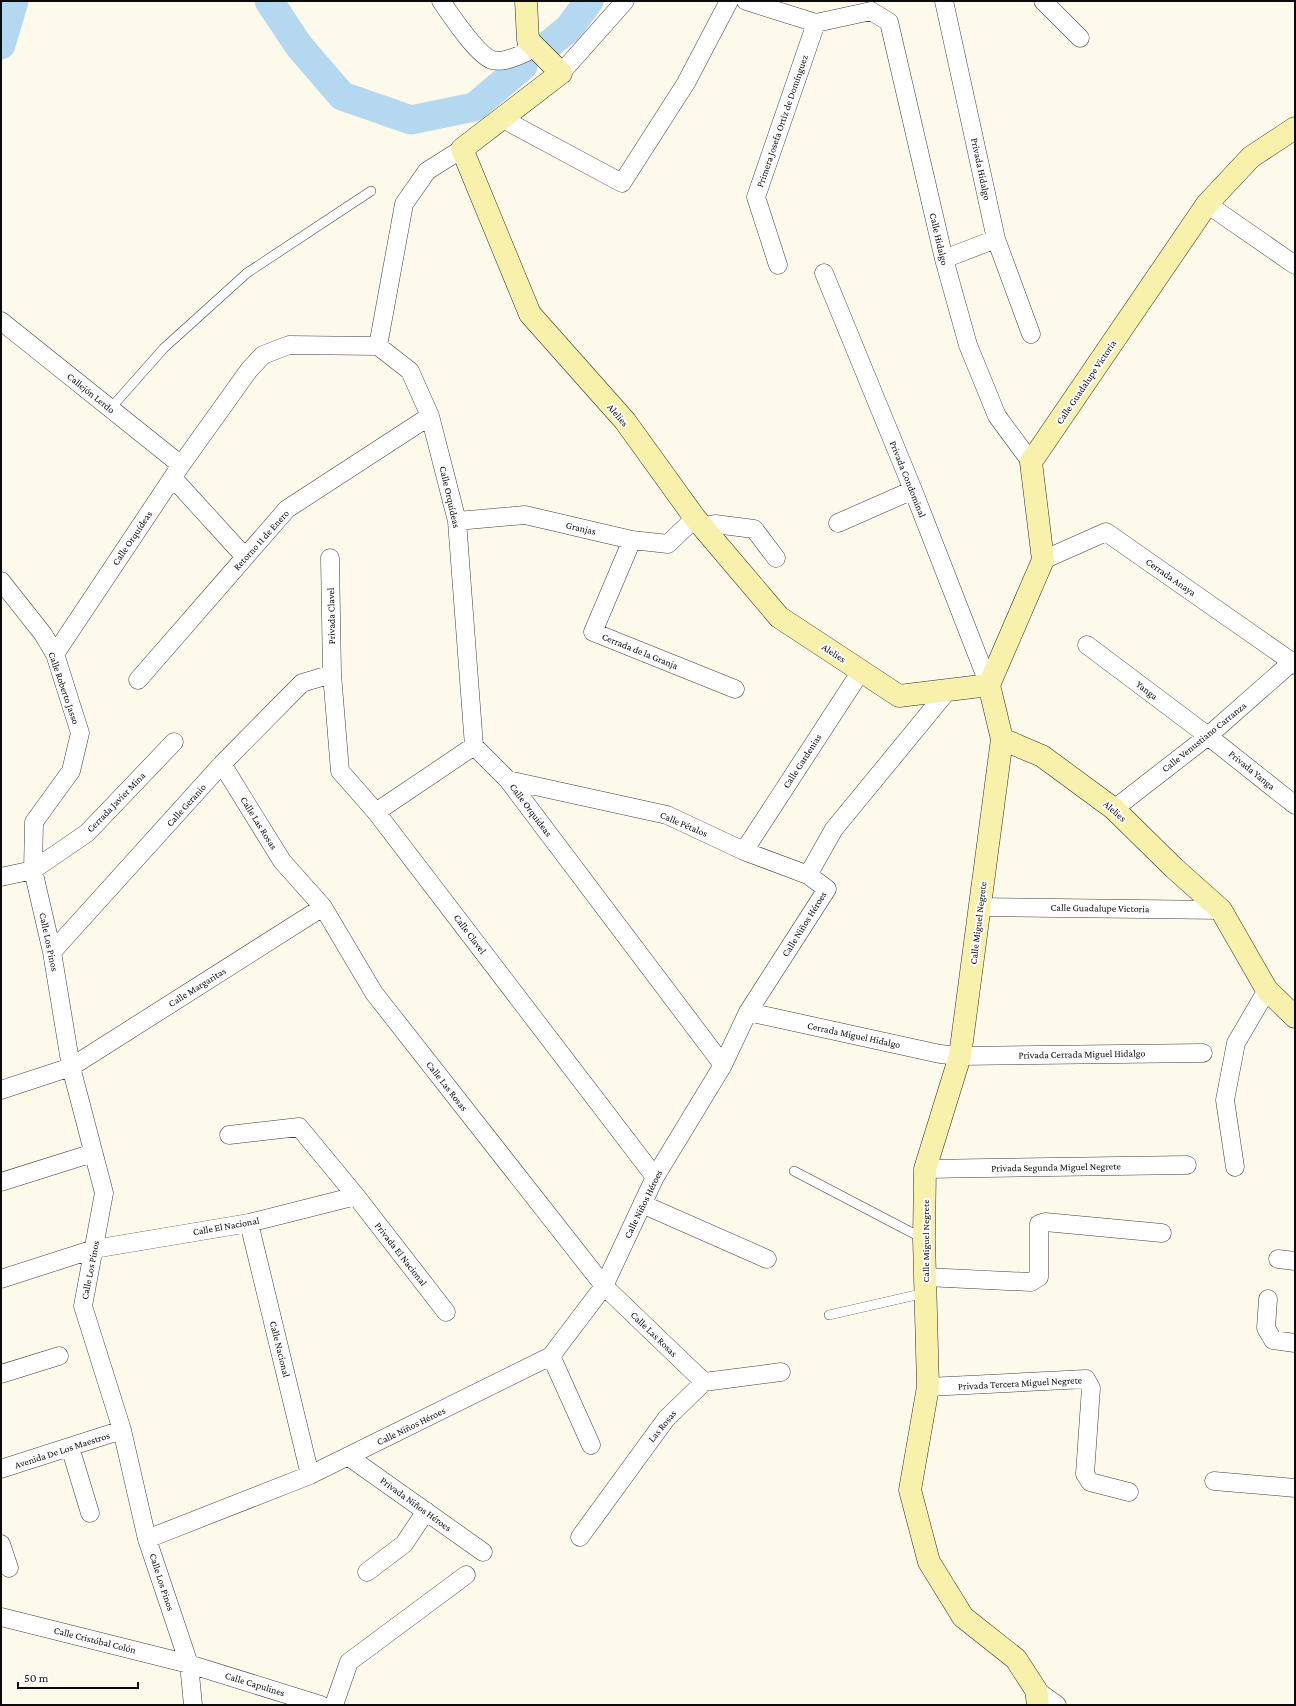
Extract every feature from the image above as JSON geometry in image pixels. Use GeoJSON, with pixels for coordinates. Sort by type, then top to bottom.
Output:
{"type":"FeatureCollection","features":[{"type":"Feature","properties":{"kind":"street"},"geometry":{"type":"LineString","coordinates":[[441,1],[475,47],[492,60],[509,60],[525,53],[528,40],[526,1]]}},
{"type":"Feature","properties":{"kind":"street"},"geometry":{"type":"LineString","coordinates":[[378,346],[404,204],[427,171],[462,149],[561,73],[625,1]]}},
{"type":"Feature","properties":{"kind":"street"},"geometry":{"type":"LineString","coordinates":[[503,119],[622,183],[686,83],[729,1]]}},
{"type":"Feature","properties":{"kind":"street"},"geometry":{"type":"LineString","coordinates":[[746,1],[816,23],[869,6]]}},
{"type":"Feature","properties":{"kind":"street","name":"Privada Hidalgo"},"geometry":{"type":"LineString","coordinates":[[944,1],[996,239],[1031,334]]}},
{"type":"Feature","properties":{"kind":"street"},"geometry":{"type":"LineString","coordinates":[[1043,1],[1080,38]]}},
{"type":"Feature","properties":{"kind":"street","name":"Calle Hidalgo"},"geometry":{"type":"LineString","coordinates":[[869,6],[889,22],[944,259],[968,345],[997,416],[1031,462]]}},
{"type":"Feature","properties":{"kind":"street","name":"Primera Josefa Ortiz de Domínguez"},"geometry":{"type":"LineString","coordinates":[[778,265],[756,197],[816,23]]}},
{"type":"Feature","properties":{"kind":"street"},"geometry":{"type":"LineString","coordinates":[[528,40],[561,73]]}},
{"type":"Feature","properties":{"kind":"street","name":"Calle Guadalupe Victoria"},"geometry":{"type":"LineString","coordinates":[[1031,462],[1207,204],[1251,157],[1295,128]]}},
{"type":"Feature","properties":{"kind":"street","name":"Alelies"},"geometry":{"type":"LineString","coordinates":[[462,149],[530,314],[625,421],[698,522],[779,617],[899,696],[989,685]]}},
{"type":"Feature","properties":{"kind":"street"},"geometry":{"type":"LineString","coordinates":[[1207,204],[1295,265]]}},
{"type":"Feature","properties":{"kind":"street"},"geometry":{"type":"LineString","coordinates":[[944,259],[996,239]]}},
{"type":"Feature","properties":{"kind":"street","name":"Privada Condominal"},"geometry":{"type":"LineString","coordinates":[[824,273],[913,490],[989,685]]}},
{"type":"Feature","properties":{"kind":"street","name":"Callejón Lerdo"},"geometry":{"type":"LineString","coordinates":[[1,321],[110,409],[177,472],[245,557]]}},
{"type":"Feature","properties":{"kind":"street","name":"Calle Orquídeas"},"geometry":{"type":"LineString","coordinates":[[54,654],[177,472],[249,370],[263,355],[289,345],[378,346],[410,371],[430,416],[457,521],[474,746],[508,780],[723,1065]]}},
{"type":"Feature","properties":{"kind":"street","name":"Retorno 11 de Enero"},"geometry":{"type":"LineString","coordinates":[[138,680],[287,509],[430,416]]}},
{"type":"Feature","properties":{"kind":"street"},"geometry":{"type":"LineString","coordinates":[[1002,739],[989,685],[1043,560],[1031,462]]}},
{"type":"Feature","properties":{"kind":"street"},"geometry":{"type":"LineString","coordinates":[[838,523],[913,490]]}},
{"type":"Feature","properties":{"kind":"street","name":"Granjas"},"geometry":{"type":"LineString","coordinates":[[457,521],[525,515],[632,540],[668,544],[698,522]]}},
{"type":"Feature","properties":{"kind":"street"},"geometry":{"type":"LineString","coordinates":[[698,522],[754,529],[776,558]]}},
{"type":"Feature","properties":{"kind":"street","name":"Cerrada Anaya"},"geometry":{"type":"LineString","coordinates":[[1043,560],[1106,532],[1294,664]]}},
{"type":"Feature","properties":{"kind":"street","name":"Cerrada de la Granja"},"geometry":{"type":"LineString","coordinates":[[632,540],[593,632],[735,689]]}},
{"type":"Feature","properties":{"kind":"street","name":"Privada Clavel"},"geometry":{"type":"LineString","coordinates":[[330,558],[332,674]]}},
{"type":"Feature","properties":{"kind":"street","name":"Calle Roberto Jasso"},"geometry":{"type":"LineString","coordinates":[[1,581],[43,634],[54,654],[80,733],[71,771],[34,822],[33,870]]}},
{"type":"Feature","properties":{"kind":"street","name":"Yanga"},"geometry":{"type":"LineString","coordinates":[[1086,645],[1208,736]]}},
{"type":"Feature","properties":{"kind":"street","name":"Calle Venustiano Carranza"},"geometry":{"type":"LineString","coordinates":[[1114,809],[1208,736],[1294,664]]}},
{"type":"Feature","properties":{"kind":"street","name":"Calle Gardenias"},"geometry":{"type":"LineString","coordinates":[[744,850],[861,670]]}},
{"type":"Feature","properties":{"kind":"street","name":"Calle Geranio"},"geometry":{"type":"LineString","coordinates":[[52,952],[222,764],[302,683],[332,674]]}},
{"type":"Feature","properties":{"kind":"street","name":"Calle Clavel"},"geometry":{"type":"LineString","coordinates":[[332,674],[340,771],[376,812],[655,1177]]}},
{"type":"Feature","properties":{"kind":"street"},"geometry":{"type":"LineString","coordinates":[[808,875],[834,829],[949,689]]}},
{"type":"Feature","properties":{"kind":"street","name":"Privada Yanga"},"geometry":{"type":"LineString","coordinates":[[1208,736],[1295,805]]}},
{"type":"Feature","properties":{"kind":"street","name":"Alelies"},"geometry":{"type":"LineString","coordinates":[[1002,739],[1042,756],[1114,809],[1174,868],[1221,910],[1267,990],[1295,1017]]}},
{"type":"Feature","properties":{"kind":"street","name":"Calle Miguel Negrete"},"geometry":{"type":"LineString","coordinates":[[1002,739],[960,1056],[925,1169],[924,1239],[928,1388],[910,1490],[929,1562],[963,1618],[1016,1659],[1037,1698]]}},
{"type":"Feature","properties":{"kind":"street","name":"Cerrada Javier Mina"},"geometry":{"type":"LineString","coordinates":[[33,870],[87,833],[174,742]]}},
{"type":"Feature","properties":{"kind":"street"},"geometry":{"type":"LineString","coordinates":[[376,812],[474,746]]}},
{"type":"Feature","properties":{"kind":"street","name":"Calle Las Rosas"},"geometry":{"type":"LineString","coordinates":[[222,764],[282,861],[323,908],[374,993],[604,1286],[704,1382]]}},
{"type":"Feature","properties":{"kind":"street","name":"Calle Pétalos"},"geometry":{"type":"LineString","coordinates":[[508,780],[667,815],[744,850],[808,875]]}},
{"type":"Feature","properties":{"kind":"street"},"geometry":{"type":"LineString","coordinates":[[1,877],[33,870]]}},
{"type":"Feature","properties":{"kind":"street","name":"Calle Los Pinos"},"geometry":{"type":"LineString","coordinates":[[33,870],[52,952],[71,1067],[104,1193],[83,1306],[122,1430],[147,1539],[189,1664],[193,1705]]}},
{"type":"Feature","properties":{"kind":"street","name":"Calle Niños Héroes"},"geometry":{"type":"LineString","coordinates":[[147,1539],[310,1475],[551,1356],[604,1286],[655,1177],[723,1065],[748,1012],[827,889],[808,875]]}},
{"type":"Feature","properties":{"kind":"street","name":"Calle Guadalupe Victoria"},"geometry":{"type":"LineString","coordinates":[[979,907],[1221,910]]}},
{"type":"Feature","properties":{"kind":"street","name":"Calle Margaritas"},"geometry":{"type":"LineString","coordinates":[[1,1090],[71,1067],[323,908]]}},
{"type":"Feature","properties":{"kind":"street"},"geometry":{"type":"LineString","coordinates":[[1234,1167],[1225,1100],[1226,1093],[1236,1043],[1267,990]]}},
{"type":"Feature","properties":{"kind":"street","name":"Cerrada Miguel Hidalgo"},"geometry":{"type":"LineString","coordinates":[[748,1012],[940,1054],[960,1056]]}},
{"type":"Feature","properties":{"kind":"street","name":"Privada Cerrada Miguel Hidalgo"},"geometry":{"type":"LineString","coordinates":[[960,1056],[1203,1053]]}},
{"type":"Feature","properties":{"kind":"street","name":"Privada El Nacional"},"geometry":{"type":"LineString","coordinates":[[229,1135],[298,1127],[356,1196],[446,1312]]}},
{"type":"Feature","properties":{"kind":"street"},"geometry":{"type":"LineString","coordinates":[[1,1182],[93,1153]]}},
{"type":"Feature","properties":{"kind":"street","name":"Privada Segunda Miguel Negrete"},"geometry":{"type":"LineString","coordinates":[[925,1169],[1187,1165]]}},
{"type":"Feature","properties":{"kind":"street","name":"Calle El Nacional"},"geometry":{"type":"LineString","coordinates":[[1,1279],[94,1249],[249,1223],[356,1196]]}},
{"type":"Feature","properties":{"kind":"street"},"geometry":{"type":"LineString","coordinates":[[642,1204],[767,1259]]}},
{"type":"Feature","properties":{"kind":"street"},"geometry":{"type":"LineString","coordinates":[[925,1285],[1031,1282],[1039,1277],[1039,1224],[1045,1222],[1162,1233]]}},
{"type":"Feature","properties":{"kind":"street","name":"Calle Nacional"},"geometry":{"type":"LineString","coordinates":[[249,1223],[310,1475]]}},
{"type":"Feature","properties":{"kind":"street"},"geometry":{"type":"LineString","coordinates":[[1268,1299],[1266,1328],[1273,1340],[1295,1342]]}},
{"type":"Feature","properties":{"kind":"street"},"geometry":{"type":"LineString","coordinates":[[1,1374],[59,1356]]}},
{"type":"Feature","properties":{"kind":"street"},"geometry":{"type":"LineString","coordinates":[[551,1356],[591,1445]]}},
{"type":"Feature","properties":{"kind":"street"},"geometry":{"type":"LineString","coordinates":[[704,1382],[781,1372]]}},
{"type":"Feature","properties":{"kind":"street","name":"Privada Tercera Miguel Negrete"},"geometry":{"type":"LineString","coordinates":[[928,1388],[1086,1379],[1091,1388],[1085,1474],[1090,1482],[1129,1492]]}},
{"type":"Feature","properties":{"kind":"street","name":"Las Rosas"},"geometry":{"type":"LineString","coordinates":[[580,1537],[666,1419],[704,1382]]}},
{"type":"Feature","properties":{"kind":"street","name":"Avenida De Los Maestros"},"geometry":{"type":"LineString","coordinates":[[1,1469],[122,1430]]}},
{"type":"Feature","properties":{"kind":"street"},"geometry":{"type":"LineString","coordinates":[[70,1447],[90,1513]]}},
{"type":"Feature","properties":{"kind":"street","name":"Privada Niños Héroes"},"geometry":{"type":"LineString","coordinates":[[349,1456],[483,1552]]}},
{"type":"Feature","properties":{"kind":"street"},"geometry":{"type":"LineString","coordinates":[[1214,1481],[1295,1488]]}},
{"type":"Feature","properties":{"kind":"street"},"geometry":{"type":"LineString","coordinates":[[368,1572],[404,1544],[426,1511]]}},
{"type":"Feature","properties":{"kind":"street"},"geometry":{"type":"LineString","coordinates":[[1,1544],[9,1568]]}},
{"type":"Feature","properties":{"kind":"street"},"geometry":{"type":"LineString","coordinates":[[323,1705],[349,1662],[466,1574]]}},
{"type":"Feature","properties":{"kind":"street","name":"Calle Cristóbal Colón"},"geometry":{"type":"LineString","coordinates":[[1,1617],[189,1664]]}},
{"type":"Feature","properties":{"kind":"street","name":"Calle Capulines"},"geometry":{"type":"LineString","coordinates":[[189,1664],[323,1705]]}},
{"type":"Feature","properties":{"kind":"street"},"geometry":{"type":"LineString","coordinates":[[1037,1698],[1057,1705]]}},
{"type":"Feature","properties":{"kind":"lane"},"geometry":{"type":"LineString","coordinates":[[110,409],[164,348],[247,273],[371,191]]}},
{"type":"Feature","properties":{"kind":"lane"},"geometry":{"type":"LineString","coordinates":[[794,1171],[924,1239]]}},
{"type":"Feature","properties":{"kind":"lane"},"geometry":{"type":"LineString","coordinates":[[829,1315],[925,1285]]}},
{"type":"Feature","properties":{"kind":"waterway"},"geometry":{"type":"LineString","coordinates":[[1,45],[14,1]]}},
{"type":"Feature","properties":{"kind":"waterway"},"geometry":{"type":"LineString","coordinates":[[269,1],[299,46],[342,96],[411,120],[474,107],[523,66]]}},
{"type":"Feature","properties":{"kind":"waterway"},"geometry":{"type":"LineString","coordinates":[[541,51],[569,28],[589,1]]}}]}
